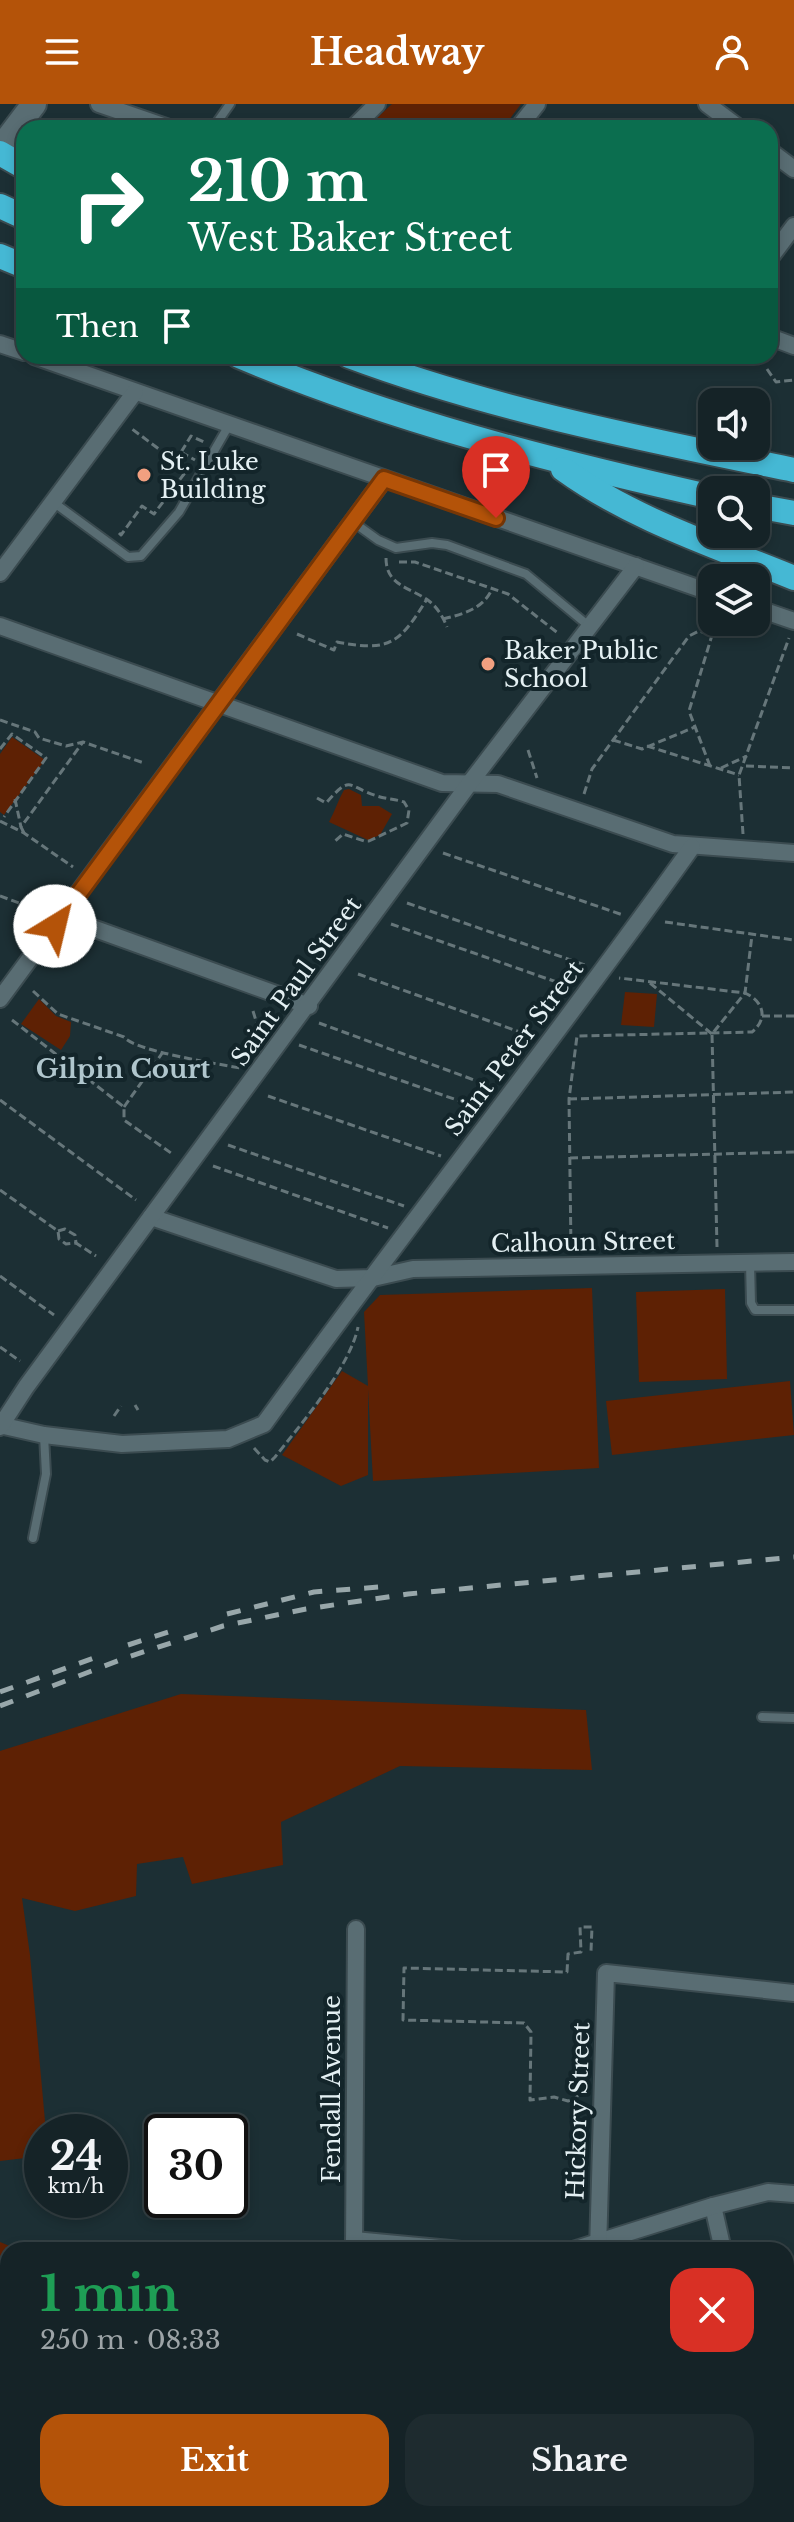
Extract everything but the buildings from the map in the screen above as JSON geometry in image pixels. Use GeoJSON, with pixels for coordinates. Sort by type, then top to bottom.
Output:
{"type":"FeatureCollection","features":[{"type":"Feature","properties":{"kind":"highway"},"geometry":{"type":"LineString","coordinates":[[259,364],[341,397],[552,460],[698,494]]}},
{"type":"Feature","properties":{"kind":"highway"},"geometry":{"type":"LineString","coordinates":[[372,364],[573,424],[794,470]]}},
{"type":"Feature","properties":{"kind":"highway"},"geometry":{"type":"LineString","coordinates":[[388,364],[417,380]]}},
{"type":"Feature","properties":{"kind":"highway"},"geometry":{"type":"LineString","coordinates":[[552,460],[594,491],[685,534],[794,578]]}},
{"type":"Feature","properties":{"kind":"highway"},"geometry":{"type":"LineString","coordinates":[[770,509],[794,513]]}},
{"type":"Feature","properties":{"kind":"street"},"geometry":{"type":"LineString","coordinates":[[99,104],[146,120]]}},
{"type":"Feature","properties":{"kind":"street"},"geometry":{"type":"LineString","coordinates":[[361,120],[377,104]]}},
{"type":"Feature","properties":{"kind":"street"},"geometry":{"type":"LineString","coordinates":[[524,120],[537,104]]}},
{"type":"Feature","properties":{"kind":"street"},"geometry":{"type":"LineString","coordinates":[[707,104],[728,120]]}},
{"type":"Feature","properties":{"kind":"street"},"geometry":{"type":"LineString","coordinates":[[0,151],[16,129]]}},
{"type":"Feature","properties":{"kind":"street"},"geometry":{"type":"LineString","coordinates":[[778,247],[794,226]]}},
{"type":"Feature","properties":{"kind":"street"},"geometry":{"type":"LineString","coordinates":[[56,364],[698,588]]}},
{"type":"Feature","properties":{"kind":"street"},"geometry":{"type":"LineString","coordinates":[[0,573],[135,392]]}},
{"type":"Feature","properties":{"kind":"street"},"geometry":{"type":"LineString","coordinates":[[0,999],[384,479]]}},
{"type":"Feature","properties":{"kind":"street","name":"Saint Paul Street"},"geometry":{"type":"LineString","coordinates":[[0,1426],[469,784],[636,566]]}},
{"type":"Feature","properties":{"kind":"street"},"geometry":{"type":"LineString","coordinates":[[770,616],[792,628]]}},
{"type":"Feature","properties":{"kind":"street"},"geometry":{"type":"LineString","coordinates":[[0,626],[442,783],[498,784],[655,840],[692,847],[794,853]]}},
{"type":"Feature","properties":{"kind":"street","name":"Saint Peter Street"},"geometry":{"type":"LineString","coordinates":[[0,1426],[44,1435],[122,1444],[228,1439],[264,1424],[692,847]]}},
{"type":"Feature","properties":{"kind":"street"},"geometry":{"type":"LineString","coordinates":[[62,917],[309,1006]]}},
{"type":"Feature","properties":{"kind":"street","name":"Calhoun Street"},"geometry":{"type":"LineString","coordinates":[[151,1217],[336,1279],[373,1278],[413,1269],[794,1262]]}},
{"type":"Feature","properties":{"kind":"street","name":"Fendall Avenue"},"geometry":{"type":"LineString","coordinates":[[354,2242],[356,1929]]}},
{"type":"Feature","properties":{"kind":"street","name":"Hickory Street"},"geometry":{"type":"LineString","coordinates":[[598,2242],[606,1973],[794,1993]]}},
{"type":"Feature","properties":{"kind":"street"},"geometry":{"type":"LineString","coordinates":[[612,2242],[713,2206],[768,2192],[794,2194]]}},
{"type":"Feature","properties":{"kind":"street"},"geometry":{"type":"LineString","coordinates":[[713,2206],[721,2242]]}},
{"type":"Feature","properties":{"kind":"lane"},"geometry":{"type":"LineString","coordinates":[[53,502],[128,557],[141,556],[179,512],[229,425]]}},
{"type":"Feature","properties":{"kind":"lane"},"geometry":{"type":"LineString","coordinates":[[353,522],[378,540],[396,548],[432,543],[447,545],[526,574],[590,627]]}},
{"type":"Feature","properties":{"kind":"lane"},"geometry":{"type":"LineString","coordinates":[[750,1263],[751,1303],[755,1310],[794,1310]]}},
{"type":"Feature","properties":{"kind":"lane"},"geometry":{"type":"LineString","coordinates":[[33,1538],[46,1474],[44,1435]]}},
{"type":"Feature","properties":{"kind":"lane"},"geometry":{"type":"LineString","coordinates":[[762,1717],[794,1718]]}},
{"type":"Feature","properties":{"kind":"path"},"geometry":{"type":"LineString","coordinates":[[767,369],[776,382],[794,380]]}},
{"type":"Feature","properties":{"kind":"path"},"geometry":{"type":"LineString","coordinates":[[110,527],[121,535],[142,506],[154,514],[187,470],[132,429]]}},
{"type":"Feature","properties":{"kind":"path"},"geometry":{"type":"LineString","coordinates":[[175,462],[191,436],[204,442]]}},
{"type":"Feature","properties":{"kind":"path"},"geometry":{"type":"LineString","coordinates":[[181,452],[197,462]]}},
{"type":"Feature","properties":{"kind":"path"},"geometry":{"type":"LineString","coordinates":[[375,553],[386,558],[415,562],[508,594],[559,634]]}},
{"type":"Feature","properties":{"kind":"path"},"geometry":{"type":"LineString","coordinates":[[386,558],[386,568],[395,582],[427,599],[447,627]]}},
{"type":"Feature","properties":{"kind":"path"},"geometry":{"type":"LineString","coordinates":[[439,571],[442,562]]}},
{"type":"Feature","properties":{"kind":"path"},"geometry":{"type":"LineString","coordinates":[[457,577],[460,569]]}},
{"type":"Feature","properties":{"kind":"path"},"geometry":{"type":"LineString","coordinates":[[476,583],[478,575]]}},
{"type":"Feature","properties":{"kind":"path"},"geometry":{"type":"LineString","coordinates":[[443,619],[469,612],[484,603],[492,589]]}},
{"type":"Feature","properties":{"kind":"path"},"geometry":{"type":"LineString","coordinates":[[297,634],[334,650],[337,642],[375,648],[405,631],[427,599]]}},
{"type":"Feature","properties":{"kind":"path"},"geometry":{"type":"LineString","coordinates":[[743,834],[739,775],[792,628]]}},
{"type":"Feature","properties":{"kind":"path"},"geometry":{"type":"LineString","coordinates":[[584,794],[592,769],[689,636],[698,632]]}},
{"type":"Feature","properties":{"kind":"path"},"geometry":{"type":"LineString","coordinates":[[710,766],[689,711],[713,636]]}},
{"type":"Feature","properties":{"kind":"path"},"geometry":{"type":"LineString","coordinates":[[0,720],[35,732],[39,738],[66,746],[83,742],[144,763]]}},
{"type":"Feature","properties":{"kind":"path"},"geometry":{"type":"LineString","coordinates":[[0,749],[12,734],[14,725]]}},
{"type":"Feature","properties":{"kind":"path"},"geometry":{"type":"LineString","coordinates":[[613,740],[642,749],[695,727]]}},
{"type":"Feature","properties":{"kind":"path"},"geometry":{"type":"LineString","coordinates":[[12,734],[46,758],[2,819],[73,867]]}},
{"type":"Feature","properties":{"kind":"path"},"geometry":{"type":"LineString","coordinates":[[21,827],[83,742]]}},
{"type":"Feature","properties":{"kind":"path"},"geometry":{"type":"LineString","coordinates":[[647,746],[739,775]]}},
{"type":"Feature","properties":{"kind":"path"},"geometry":{"type":"LineString","coordinates":[[528,750],[537,778]]}},
{"type":"Feature","properties":{"kind":"path"},"geometry":{"type":"LineString","coordinates":[[720,769],[747,756]]}},
{"type":"Feature","properties":{"kind":"path"},"geometry":{"type":"LineString","coordinates":[[744,766],[794,768]]}},
{"type":"Feature","properties":{"kind":"path"},"geometry":{"type":"LineString","coordinates":[[317,798],[326,803],[340,787],[354,784],[374,795],[404,802],[409,810],[407,823],[376,839],[364,841],[343,834],[333,843]]}},
{"type":"Feature","properties":{"kind":"path"},"geometry":{"type":"LineString","coordinates":[[16,800],[24,833]]}},
{"type":"Feature","properties":{"kind":"path"},"geometry":{"type":"LineString","coordinates":[[443,853],[623,915]]}},
{"type":"Feature","properties":{"kind":"path"},"geometry":{"type":"LineString","coordinates":[[0,896],[38,910]]}},
{"type":"Feature","properties":{"kind":"path"},"geometry":{"type":"LineString","coordinates":[[407,903],[585,965]]}},
{"type":"Feature","properties":{"kind":"path"},"geometry":{"type":"LineString","coordinates":[[665,922],[794,940]]}},
{"type":"Feature","properties":{"kind":"path"},"geometry":{"type":"LineString","coordinates":[[391,924],[569,987]]}},
{"type":"Feature","properties":{"kind":"path"},"geometry":{"type":"LineString","coordinates":[[717,1248],[712,1034],[745,993],[752,935]]}},
{"type":"Feature","properties":{"kind":"path"},"geometry":{"type":"LineString","coordinates":[[358,974],[532,1037]]}},
{"type":"Feature","properties":{"kind":"path"},"geometry":{"type":"LineString","coordinates":[[571,1266],[569,1099],[577,1036],[752,1032],[760,1026],[762,1016],[762,1005],[745,993],[619,978]]}},
{"type":"Feature","properties":{"kind":"path"},"geometry":{"type":"LineString","coordinates":[[649,982],[712,1034]]}},
{"type":"Feature","properties":{"kind":"path"},"geometry":{"type":"LineString","coordinates":[[33,991],[58,1014],[124,1037],[128,1043],[260,1071]]}},
{"type":"Feature","properties":{"kind":"path"},"geometry":{"type":"LineString","coordinates":[[253,1011],[260,1034]]}},
{"type":"Feature","properties":{"kind":"path"},"geometry":{"type":"LineString","coordinates":[[762,1016],[794,1016]]}},
{"type":"Feature","properties":{"kind":"path"},"geometry":{"type":"LineString","coordinates":[[12,1020],[124,1107]]}},
{"type":"Feature","properties":{"kind":"path"},"geometry":{"type":"LineString","coordinates":[[319,1023],[496,1088]]}},
{"type":"Feature","properties":{"kind":"path"},"geometry":{"type":"LineString","coordinates":[[283,1038],[480,1109]]}},
{"type":"Feature","properties":{"kind":"path"},"geometry":{"type":"LineString","coordinates":[[163,1052],[124,1107],[124,1120],[171,1153]]}},
{"type":"Feature","properties":{"kind":"path"},"geometry":{"type":"LineString","coordinates":[[569,1099],[794,1092]]}},
{"type":"Feature","properties":{"kind":"path"},"geometry":{"type":"LineString","coordinates":[[268,1096],[444,1158]]}},
{"type":"Feature","properties":{"kind":"path"},"geometry":{"type":"LineString","coordinates":[[0,1100],[136,1200]]}},
{"type":"Feature","properties":{"kind":"path"},"geometry":{"type":"LineString","coordinates":[[228,1145],[408,1208]]}},
{"type":"Feature","properties":{"kind":"path"},"geometry":{"type":"LineString","coordinates":[[570,1158],[794,1152]]}},
{"type":"Feature","properties":{"kind":"path"},"geometry":{"type":"LineString","coordinates":[[213,1166],[392,1229]]}},
{"type":"Feature","properties":{"kind":"path"},"geometry":{"type":"LineString","coordinates":[[0,1190],[58,1231],[59,1239],[66,1244],[76,1243],[96,1256]]}},
{"type":"Feature","properties":{"kind":"path"},"geometry":{"type":"LineString","coordinates":[[58,1231],[65,1229],[75,1235],[76,1243]]}},
{"type":"Feature","properties":{"kind":"path"},"geometry":{"type":"LineString","coordinates":[[0,1276],[54,1315]]}},
{"type":"Feature","properties":{"kind":"path"},"geometry":{"type":"LineString","coordinates":[[250,1443],[265,1460],[270,1462],[275,1457],[326,1390],[355,1340],[358,1326]]}},
{"type":"Feature","properties":{"kind":"path"},"geometry":{"type":"LineString","coordinates":[[0,1347],[20,1361]]}},
{"type":"Feature","properties":{"kind":"path"},"geometry":{"type":"LineString","coordinates":[[114,1416],[121,1406]]}},
{"type":"Feature","properties":{"kind":"path"},"geometry":{"type":"LineString","coordinates":[[578,2082],[580,2092],[568,2101],[554,2097],[530,2100],[531,2032],[524,2023],[403,2020],[404,1968],[567,1972],[568,1954],[581,1952],[580,1927],[592,1927],[591,1951]]}},
{"type":"Feature","properties":{"kind":"shaded area"},"geometry":{"type":"Polygon","coordinates":[[[392,104],[521,104],[509,120],[375,120],[392,104]]]}},
{"type":"Feature","properties":{"kind":"shaded area"},"geometry":{"type":"Polygon","coordinates":[[[12,737],[45,760],[4,815],[0,812],[0,754],[12,737]]]}},
{"type":"Feature","properties":{"kind":"shaded area"},"geometry":{"type":"Polygon","coordinates":[[[344,790],[361,795],[362,806],[379,806],[392,814],[380,835],[368,840],[329,822],[344,790]]]}},
{"type":"Feature","properties":{"kind":"shaded area"},"geometry":{"type":"Polygon","coordinates":[[[625,992],[657,994],[654,1027],[621,1025],[625,992]]]}},
{"type":"Feature","properties":{"kind":"shaded area"},"geometry":{"type":"Polygon","coordinates":[[[39,999],[56,1016],[71,1022],[70,1036],[61,1050],[21,1024],[39,999]]]}},
{"type":"Feature","properties":{"kind":"shaded area"},"geometry":{"type":"Polygon","coordinates":[[[592,1288],[599,1468],[373,1481],[368,1389],[368,1475],[341,1486],[282,1455],[342,1371],[368,1386],[364,1312],[380,1295],[592,1288]]]}},
{"type":"Feature","properties":{"kind":"shaded area"},"geometry":{"type":"Polygon","coordinates":[[[725,1289],[727,1379],[639,1382],[636,1292],[725,1289]]]}},
{"type":"Feature","properties":{"kind":"shaded area"},"geometry":{"type":"Polygon","coordinates":[[[790,1381],[794,1435],[612,1455],[606,1401],[790,1381]]]}},
{"type":"Feature","properties":{"kind":"shaded area"},"geometry":{"type":"Polygon","coordinates":[[[181,1694],[586,1710],[592,1770],[400,1766],[281,1822],[283,1865],[192,1884],[183,1857],[137,1864],[136,1896],[75,1911],[22,1898],[44,2114],[24,2114],[24,2158],[0,2161],[0,1751],[181,1694]]]}},
{"type":"Feature","properties":{"kind":"railway"},"geometry":{"type":"LineString","coordinates":[[0,1706],[128,1657],[223,1626],[306,1609],[408,1594],[794,1557]]}},
{"type":"Feature","properties":{"kind":"railway"},"geometry":{"type":"LineString","coordinates":[[227,1614],[314,1592],[392,1586]]}},
{"type":"Feature","properties":{"kind":"railway"},"geometry":{"type":"LineString","coordinates":[[128,1645],[181,1628]]}},
{"type":"Feature","properties":{"kind":"railway"},"geometry":{"type":"LineString","coordinates":[[0,1692],[94,1658]]}},
{"type":"Feature","properties":{"kind":"place","name":"St. Luke Building"},"geometry":{"type":"Point","coordinates":[144,475]}},
{"type":"Feature","properties":{"kind":"place","name":"Baker Public School"},"geometry":{"type":"Point","coordinates":[488,664]}},
{"type":"Feature","properties":{"kind":"district","name":"Gilpin Court"},"geometry":{"type":"Point","coordinates":[123,1069]}},
{"type":"Feature","properties":{"kind":"route"},"geometry":{"type":"LineString","coordinates":[[55,926],[384,479],[496,518]]}}]}
